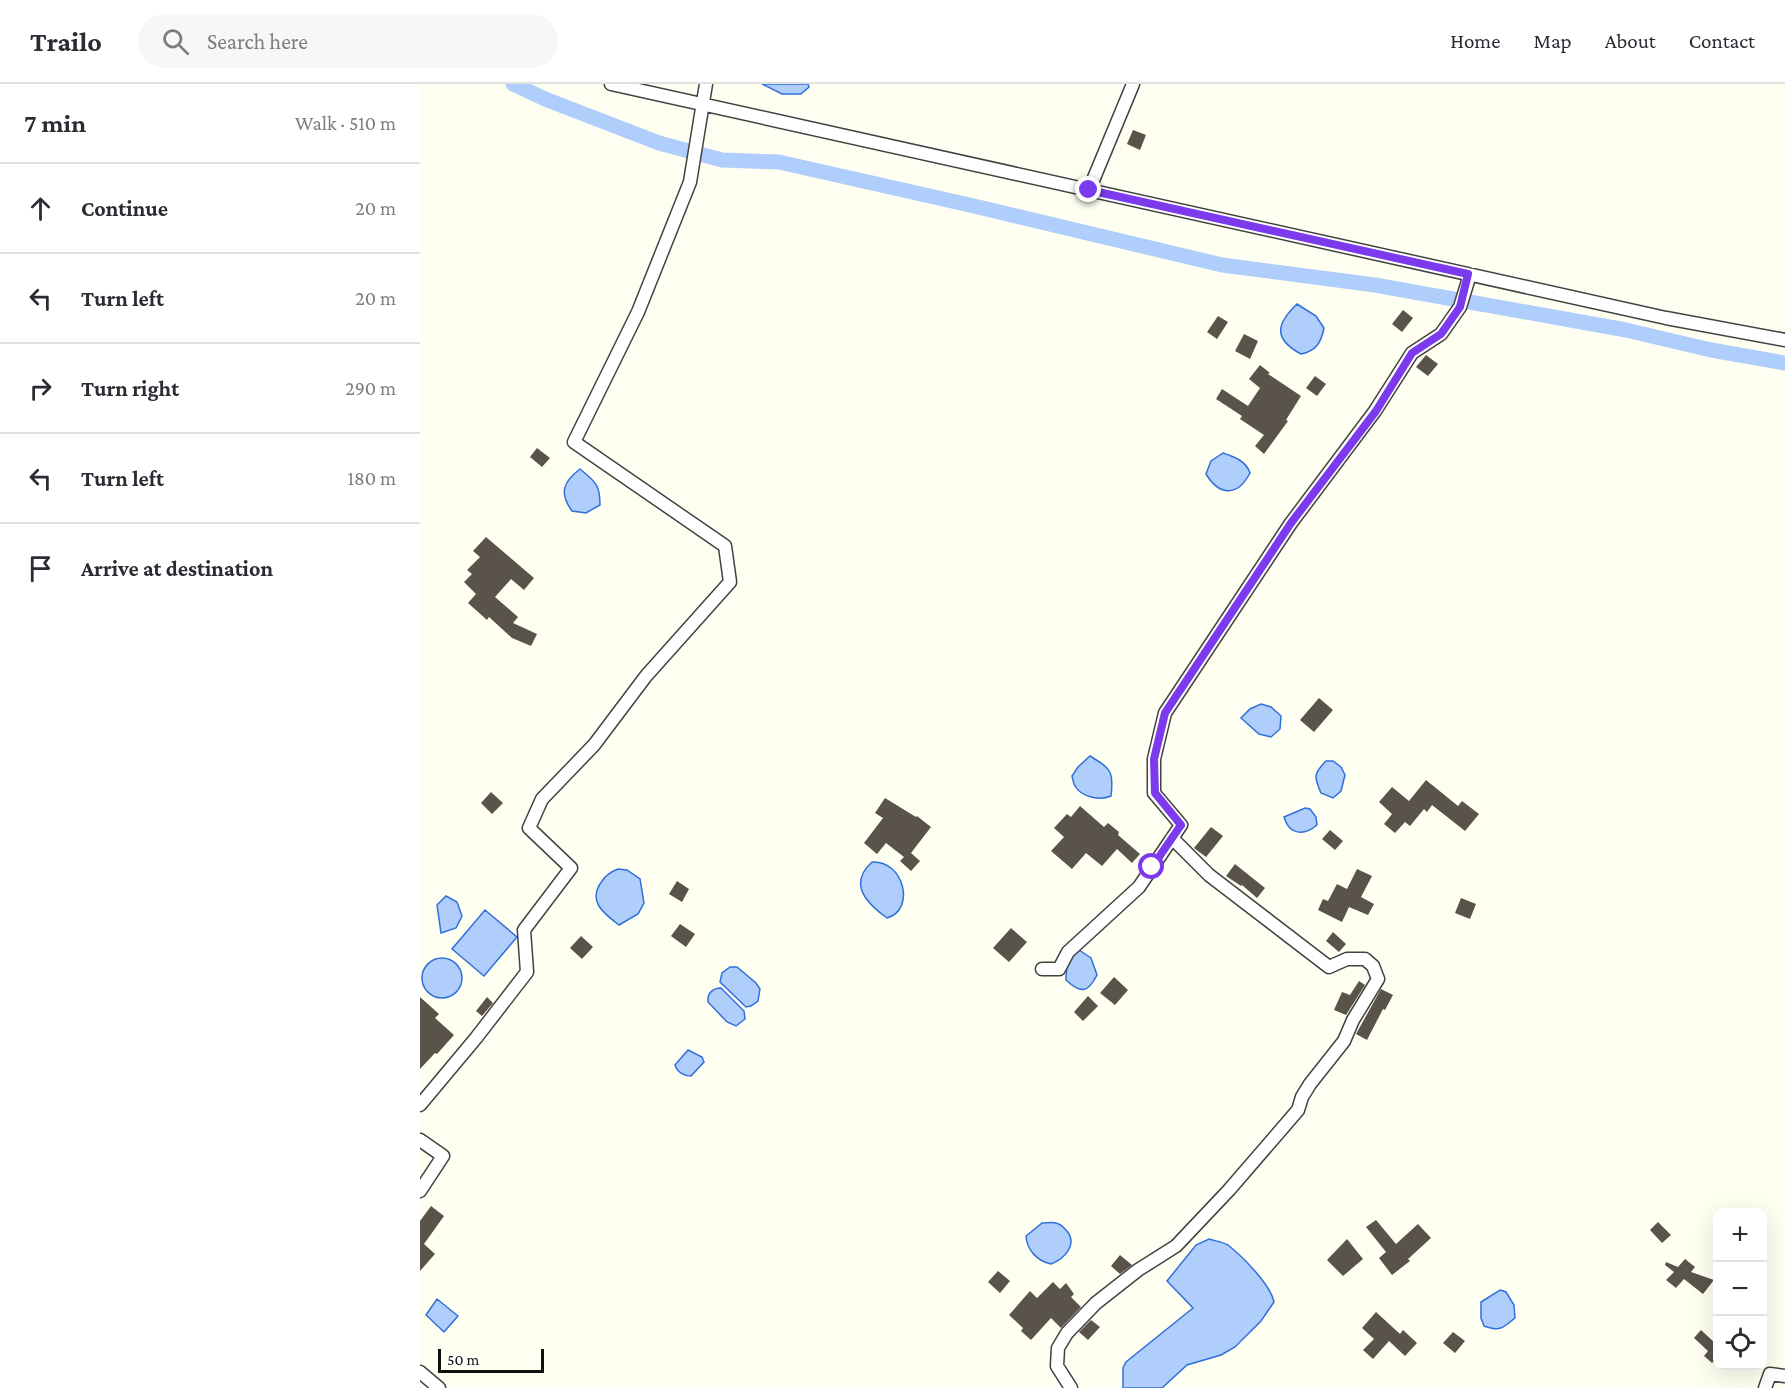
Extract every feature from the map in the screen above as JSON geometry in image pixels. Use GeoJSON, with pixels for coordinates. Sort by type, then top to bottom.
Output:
{"type":"FeatureCollection","features":[{"type":"Feature","properties":{"kind":"street"},"geometry":{"type":"LineString","coordinates":[[611,84],[1089,190],[1468,278],[1785,340]]}},
{"type":"Feature","properties":{"kind":"street"},"geometry":{"type":"LineString","coordinates":[[420,1106],[527,972],[524,930],[571,868],[529,828],[542,799],[594,745],[646,676],[730,582],[725,546],[574,442],[638,312],[690,182],[701,127],[706,84]]}},
{"type":"Feature","properties":{"kind":"street"},"geometry":{"type":"LineString","coordinates":[[1089,190],[1133,84]]}},
{"type":"Feature","properties":{"kind":"street"},"geometry":{"type":"LineString","coordinates":[[1042,969],[1059,969],[1068,952],[1139,886],[1181,825],[1155,793],[1154,759],[1165,713],[1291,523],[1376,411],[1412,353],[1441,334],[1460,307],[1468,278]]}},
{"type":"Feature","properties":{"kind":"street"},"geometry":{"type":"LineString","coordinates":[[1071,1388],[1057,1366],[1058,1348],[1067,1333],[1096,1303],[1138,1270],[1176,1246],[1229,1190],[1298,1110],[1302,1097],[1344,1041],[1353,1020],[1378,979],[1373,966],[1365,959],[1347,959],[1329,967],[1209,875],[1172,838]]}},
{"type":"Feature","properties":{"kind":"street"},"geometry":{"type":"LineString","coordinates":[[420,1140],[443,1156],[420,1191]]}},
{"type":"Feature","properties":{"kind":"street"},"geometry":{"type":"LineString","coordinates":[[420,1372],[439,1388]]}},
{"type":"Feature","properties":{"kind":"street"},"geometry":{"type":"LineString","coordinates":[[1765,1388],[1770,1374],[1785,1376]]}},
{"type":"Feature","properties":{"kind":"water"},"geometry":{"type":"Polygon","coordinates":[[[762,84],[808,84],[809,87],[801,94],[782,94],[762,84]]]}},
{"type":"Feature","properties":{"kind":"water"},"geometry":{"type":"Polygon","coordinates":[[[1297,304],[1316,316],[1324,328],[1317,346],[1301,354],[1286,343],[1281,331],[1285,318],[1297,304]]]}},
{"type":"Feature","properties":{"kind":"water"},"geometry":{"type":"Polygon","coordinates":[[[1223,453],[1243,462],[1250,473],[1240,486],[1229,491],[1217,487],[1206,474],[1211,461],[1223,453]]]}},
{"type":"Feature","properties":{"kind":"water"},"geometry":{"type":"Polygon","coordinates":[[[580,469],[593,481],[599,493],[600,505],[586,513],[572,511],[564,493],[567,483],[580,469]]]}},
{"type":"Feature","properties":{"kind":"water"},"geometry":{"type":"Polygon","coordinates":[[[1261,704],[1271,707],[1281,716],[1280,729],[1271,737],[1259,734],[1241,718],[1250,709],[1261,704]]]}},
{"type":"Feature","properties":{"kind":"water"},"geometry":{"type":"Polygon","coordinates":[[[1090,756],[1103,764],[1110,772],[1111,796],[1091,797],[1082,793],[1074,785],[1072,776],[1090,756]]]}},
{"type":"Feature","properties":{"kind":"water"},"geometry":{"type":"Polygon","coordinates":[[[1326,761],[1333,761],[1341,767],[1345,775],[1341,791],[1333,798],[1321,793],[1316,779],[1319,769],[1326,761]]]}},
{"type":"Feature","properties":{"kind":"water"},"geometry":{"type":"Polygon","coordinates":[[[1305,808],[1310,809],[1316,817],[1317,825],[1307,831],[1293,830],[1284,817],[1305,808]]]}},
{"type":"Feature","properties":{"kind":"water"},"geometry":{"type":"Polygon","coordinates":[[[872,862],[892,869],[902,886],[901,906],[896,913],[887,918],[872,906],[863,893],[861,878],[872,862]]]}},
{"type":"Feature","properties":{"kind":"water"},"geometry":{"type":"Polygon","coordinates":[[[618,869],[627,870],[640,879],[644,903],[638,914],[619,925],[599,906],[596,895],[605,877],[618,869]]]}},
{"type":"Feature","properties":{"kind":"water"},"geometry":{"type":"Polygon","coordinates":[[[446,896],[457,902],[462,916],[456,928],[441,933],[437,905],[446,896]]]}},
{"type":"Feature","properties":{"kind":"water"},"geometry":{"type":"Polygon","coordinates":[[[485,910],[517,937],[484,976],[452,949],[485,910]]]}},
{"type":"Feature","properties":{"kind":"water"},"geometry":{"type":"Polygon","coordinates":[[[1079,950],[1091,958],[1097,975],[1084,990],[1076,988],[1066,980],[1068,964],[1079,950]]]}},
{"type":"Feature","properties":{"kind":"water"},"geometry":{"type":"Polygon","coordinates":[[[442,958],[450,959],[456,964],[461,970],[461,986],[456,992],[450,997],[442,998],[434,997],[428,992],[423,986],[422,978],[423,970],[428,964],[434,959],[442,958]]]}},
{"type":"Feature","properties":{"kind":"water"},"geometry":{"type":"Polygon","coordinates":[[[730,967],[737,967],[760,989],[758,1001],[751,1006],[746,1007],[720,982],[722,973],[730,967]]]}},
{"type":"Feature","properties":{"kind":"water"},"geometry":{"type":"Polygon","coordinates":[[[721,988],[744,1011],[745,1019],[736,1026],[727,1022],[708,1002],[711,992],[721,988]]]}},
{"type":"Feature","properties":{"kind":"water"},"geometry":{"type":"Polygon","coordinates":[[[688,1050],[702,1057],[704,1062],[691,1076],[681,1073],[675,1065],[688,1050]]]}},
{"type":"Feature","properties":{"kind":"water"},"geometry":{"type":"Polygon","coordinates":[[[1042,1223],[1059,1224],[1070,1236],[1068,1251],[1061,1259],[1051,1264],[1037,1258],[1027,1241],[1026,1236],[1042,1223]]]}},
{"type":"Feature","properties":{"kind":"water"},"geometry":{"type":"Polygon","coordinates":[[[1209,1239],[1228,1245],[1241,1256],[1268,1287],[1274,1302],[1261,1321],[1235,1347],[1221,1355],[1187,1365],[1162,1388],[1123,1388],[1123,1368],[1126,1362],[1193,1308],[1167,1281],[1196,1245],[1209,1239]]]}},
{"type":"Feature","properties":{"kind":"water"},"geometry":{"type":"Polygon","coordinates":[[[1500,1290],[1506,1292],[1514,1305],[1515,1318],[1501,1328],[1494,1329],[1484,1326],[1481,1318],[1481,1302],[1500,1290]]]}},
{"type":"Feature","properties":{"kind":"water"},"geometry":{"type":"Polygon","coordinates":[[[437,1299],[458,1316],[444,1332],[426,1315],[437,1299]]]}},
{"type":"Feature","properties":{"kind":"building"},"geometry":{"type":"Polygon","coordinates":[[[1133,130],[1146,135],[1140,150],[1127,144],[1133,130]]]}},
{"type":"Feature","properties":{"kind":"building"},"geometry":{"type":"Polygon","coordinates":[[[1403,310],[1413,318],[1402,332],[1392,324],[1403,310]]]}},
{"type":"Feature","properties":{"kind":"building"},"geometry":{"type":"Polygon","coordinates":[[[1218,316],[1228,322],[1217,339],[1207,332],[1218,316]]]}},
{"type":"Feature","properties":{"kind":"building"},"geometry":{"type":"Polygon","coordinates":[[[1244,334],[1258,341],[1250,359],[1235,351],[1244,334]]]}},
{"type":"Feature","properties":{"kind":"building"},"geometry":{"type":"Polygon","coordinates":[[[1426,355],[1438,364],[1428,376],[1416,367],[1426,355]]]}},
{"type":"Feature","properties":{"kind":"building"},"geometry":{"type":"Polygon","coordinates":[[[1260,365],[1270,373],[1268,374],[1301,396],[1286,420],[1288,421],[1264,454],[1255,446],[1264,435],[1240,419],[1242,416],[1216,399],[1222,389],[1248,406],[1260,388],[1249,379],[1260,365]]]}},
{"type":"Feature","properties":{"kind":"building"},"geometry":{"type":"Polygon","coordinates":[[[1315,376],[1326,384],[1317,396],[1306,388],[1315,376]]]}},
{"type":"Feature","properties":{"kind":"building"},"geometry":{"type":"Polygon","coordinates":[[[537,448],[550,458],[542,467],[530,457],[537,448]]]}},
{"type":"Feature","properties":{"kind":"building"},"geometry":{"type":"Polygon","coordinates":[[[486,537],[534,578],[524,590],[511,579],[495,597],[518,617],[513,623],[537,634],[531,646],[512,638],[489,617],[487,620],[468,603],[476,594],[464,582],[472,574],[467,570],[480,557],[473,551],[486,537]]]}},
{"type":"Feature","properties":{"kind":"building"},"geometry":{"type":"Polygon","coordinates":[[[1319,698],[1333,710],[1314,732],[1300,720],[1319,698]]]}},
{"type":"Feature","properties":{"kind":"building"},"geometry":{"type":"Polygon","coordinates":[[[1426,780],[1458,806],[1462,801],[1479,814],[1465,831],[1432,805],[1427,812],[1424,809],[1410,826],[1405,822],[1395,833],[1384,824],[1392,814],[1379,802],[1392,787],[1409,801],[1426,780]]]}},
{"type":"Feature","properties":{"kind":"building"},"geometry":{"type":"Polygon","coordinates":[[[491,792],[503,803],[492,814],[481,803],[491,792]]]}},
{"type":"Feature","properties":{"kind":"building"},"geometry":{"type":"Polygon","coordinates":[[[885,798],[917,816],[931,827],[911,853],[920,861],[911,871],[900,861],[904,857],[886,843],[877,854],[864,843],[883,818],[875,813],[885,798]]]}},
{"type":"Feature","properties":{"kind":"building"},"geometry":{"type":"Polygon","coordinates":[[[1080,806],[1104,827],[1108,823],[1140,854],[1132,863],[1117,849],[1102,866],[1086,853],[1072,869],[1051,851],[1064,837],[1054,828],[1067,814],[1071,817],[1080,806]]]}},
{"type":"Feature","properties":{"kind":"building"},"geometry":{"type":"Polygon","coordinates":[[[1211,827],[1223,836],[1206,857],[1194,848],[1211,827]]]}},
{"type":"Feature","properties":{"kind":"building"},"geometry":{"type":"Polygon","coordinates":[[[1330,830],[1343,841],[1335,850],[1322,839],[1330,830]]]}},
{"type":"Feature","properties":{"kind":"building"},"geometry":{"type":"Polygon","coordinates":[[[1235,864],[1265,888],[1257,898],[1242,885],[1226,876],[1235,864]]]}},
{"type":"Feature","properties":{"kind":"building"},"geometry":{"type":"Polygon","coordinates":[[[1357,869],[1372,876],[1361,897],[1374,904],[1368,915],[1349,907],[1342,922],[1318,910],[1323,899],[1328,901],[1337,884],[1347,889],[1357,869]]]}},
{"type":"Feature","properties":{"kind":"building"},"geometry":{"type":"Polygon","coordinates":[[[677,881],[689,889],[682,902],[669,894],[677,881]]]}},
{"type":"Feature","properties":{"kind":"building"},"geometry":{"type":"Polygon","coordinates":[[[1461,898],[1476,904],[1470,919],[1455,913],[1461,898]]]}},
{"type":"Feature","properties":{"kind":"building"},"geometry":{"type":"Polygon","coordinates":[[[680,924],[695,934],[686,947],[671,936],[680,924]]]}},
{"type":"Feature","properties":{"kind":"building"},"geometry":{"type":"Polygon","coordinates":[[[1011,928],[1027,942],[1009,962],[993,948],[1011,928]]]}},
{"type":"Feature","properties":{"kind":"building"},"geometry":{"type":"Polygon","coordinates":[[[1333,932],[1346,944],[1339,952],[1326,941],[1333,932]]]}},
{"type":"Feature","properties":{"kind":"building"},"geometry":{"type":"Polygon","coordinates":[[[581,936],[593,947],[582,959],[570,948],[581,936]]]}},
{"type":"Feature","properties":{"kind":"building"},"geometry":{"type":"Polygon","coordinates":[[[1114,977],[1128,990],[1115,1005],[1100,993],[1114,977]]]}},
{"type":"Feature","properties":{"kind":"building"},"geometry":{"type":"Polygon","coordinates":[[[1359,981],[1365,985],[1346,1015],[1334,1010],[1342,992],[1350,995],[1359,981]]]}},
{"type":"Feature","properties":{"kind":"building"},"geometry":{"type":"Polygon","coordinates":[[[1381,989],[1393,995],[1367,1040],[1356,1034],[1381,989]]]}},
{"type":"Feature","properties":{"kind":"building"},"geometry":{"type":"Polygon","coordinates":[[[1088,996],[1098,1006],[1083,1021],[1074,1012],[1088,996]]]}},
{"type":"Feature","properties":{"kind":"building"},"geometry":{"type":"Polygon","coordinates":[[[420,997],[439,1014],[435,1018],[454,1035],[420,1069],[420,997]]]}},
{"type":"Feature","properties":{"kind":"building"},"geometry":{"type":"Polygon","coordinates":[[[487,997],[493,1003],[482,1016],[476,1011],[487,997]]]}},
{"type":"Feature","properties":{"kind":"building"},"geometry":{"type":"Polygon","coordinates":[[[431,1206],[444,1216],[424,1244],[435,1254],[420,1271],[420,1221],[431,1206]]]}},
{"type":"Feature","properties":{"kind":"building"},"geometry":{"type":"Polygon","coordinates":[[[1376,1220],[1396,1244],[1418,1224],[1431,1238],[1408,1259],[1410,1261],[1392,1275],[1379,1258],[1386,1252],[1366,1227],[1376,1220]]]}},
{"type":"Feature","properties":{"kind":"building"},"geometry":{"type":"Polygon","coordinates":[[[1658,1222],[1671,1235],[1662,1243],[1650,1230],[1658,1222]]]}},
{"type":"Feature","properties":{"kind":"building"},"geometry":{"type":"Polygon","coordinates":[[[1347,1239],[1363,1259],[1343,1276],[1327,1260],[1347,1239]]]}},
{"type":"Feature","properties":{"kind":"building"},"geometry":{"type":"Polygon","coordinates":[[[1120,1255],[1132,1265],[1120,1274],[1111,1266],[1120,1255]]]}},
{"type":"Feature","properties":{"kind":"building"},"geometry":{"type":"Polygon","coordinates":[[[1685,1259],[1695,1267],[1691,1272],[1713,1281],[1703,1294],[1684,1279],[1676,1288],[1666,1280],[1674,1272],[1665,1265],[1666,1262],[1678,1267],[1685,1259]]]}},
{"type":"Feature","properties":{"kind":"building"},"geometry":{"type":"Polygon","coordinates":[[[998,1271],[1010,1281],[1000,1293],[988,1282],[998,1271]]]}},
{"type":"Feature","properties":{"kind":"building"},"geometry":{"type":"Polygon","coordinates":[[[1053,1282],[1060,1289],[1066,1283],[1074,1294],[1071,1297],[1081,1307],[1061,1328],[1051,1318],[1031,1340],[1021,1331],[1023,1328],[1009,1315],[1030,1291],[1037,1298],[1053,1282]]]}},
{"type":"Feature","properties":{"kind":"building"},"geometry":{"type":"Polygon","coordinates":[[[1376,1312],[1400,1334],[1403,1330],[1417,1343],[1405,1356],[1389,1341],[1373,1359],[1363,1350],[1374,1339],[1362,1328],[1376,1312]]]}},
{"type":"Feature","properties":{"kind":"building"},"geometry":{"type":"Polygon","coordinates":[[[1091,1320],[1100,1327],[1088,1340],[1079,1332],[1091,1320]]]}},
{"type":"Feature","properties":{"kind":"building"},"geometry":{"type":"Polygon","coordinates":[[[1701,1330],[1713,1341],[1712,1363],[1704,1356],[1708,1351],[1694,1338],[1701,1330]]]}},
{"type":"Feature","properties":{"kind":"building"},"geometry":{"type":"Polygon","coordinates":[[[1453,1332],[1465,1341],[1455,1353],[1443,1343],[1453,1332]]]}},
{"type":"Feature","properties":{"kind":"waterway"},"geometry":{"type":"LineString","coordinates":[[513,84],[545,99],[659,143],[722,160],[779,162],[1222,265],[1375,285],[1626,330],[1711,350],[1785,363]]}},
{"type":"Feature","properties":{"kind":"route"},"geometry":{"type":"LineString","coordinates":[[1089,190],[1468,274],[1460,307],[1441,334],[1412,353],[1376,411],[1291,523],[1165,713],[1154,759],[1155,793],[1181,825],[1152,867]]}}]}
